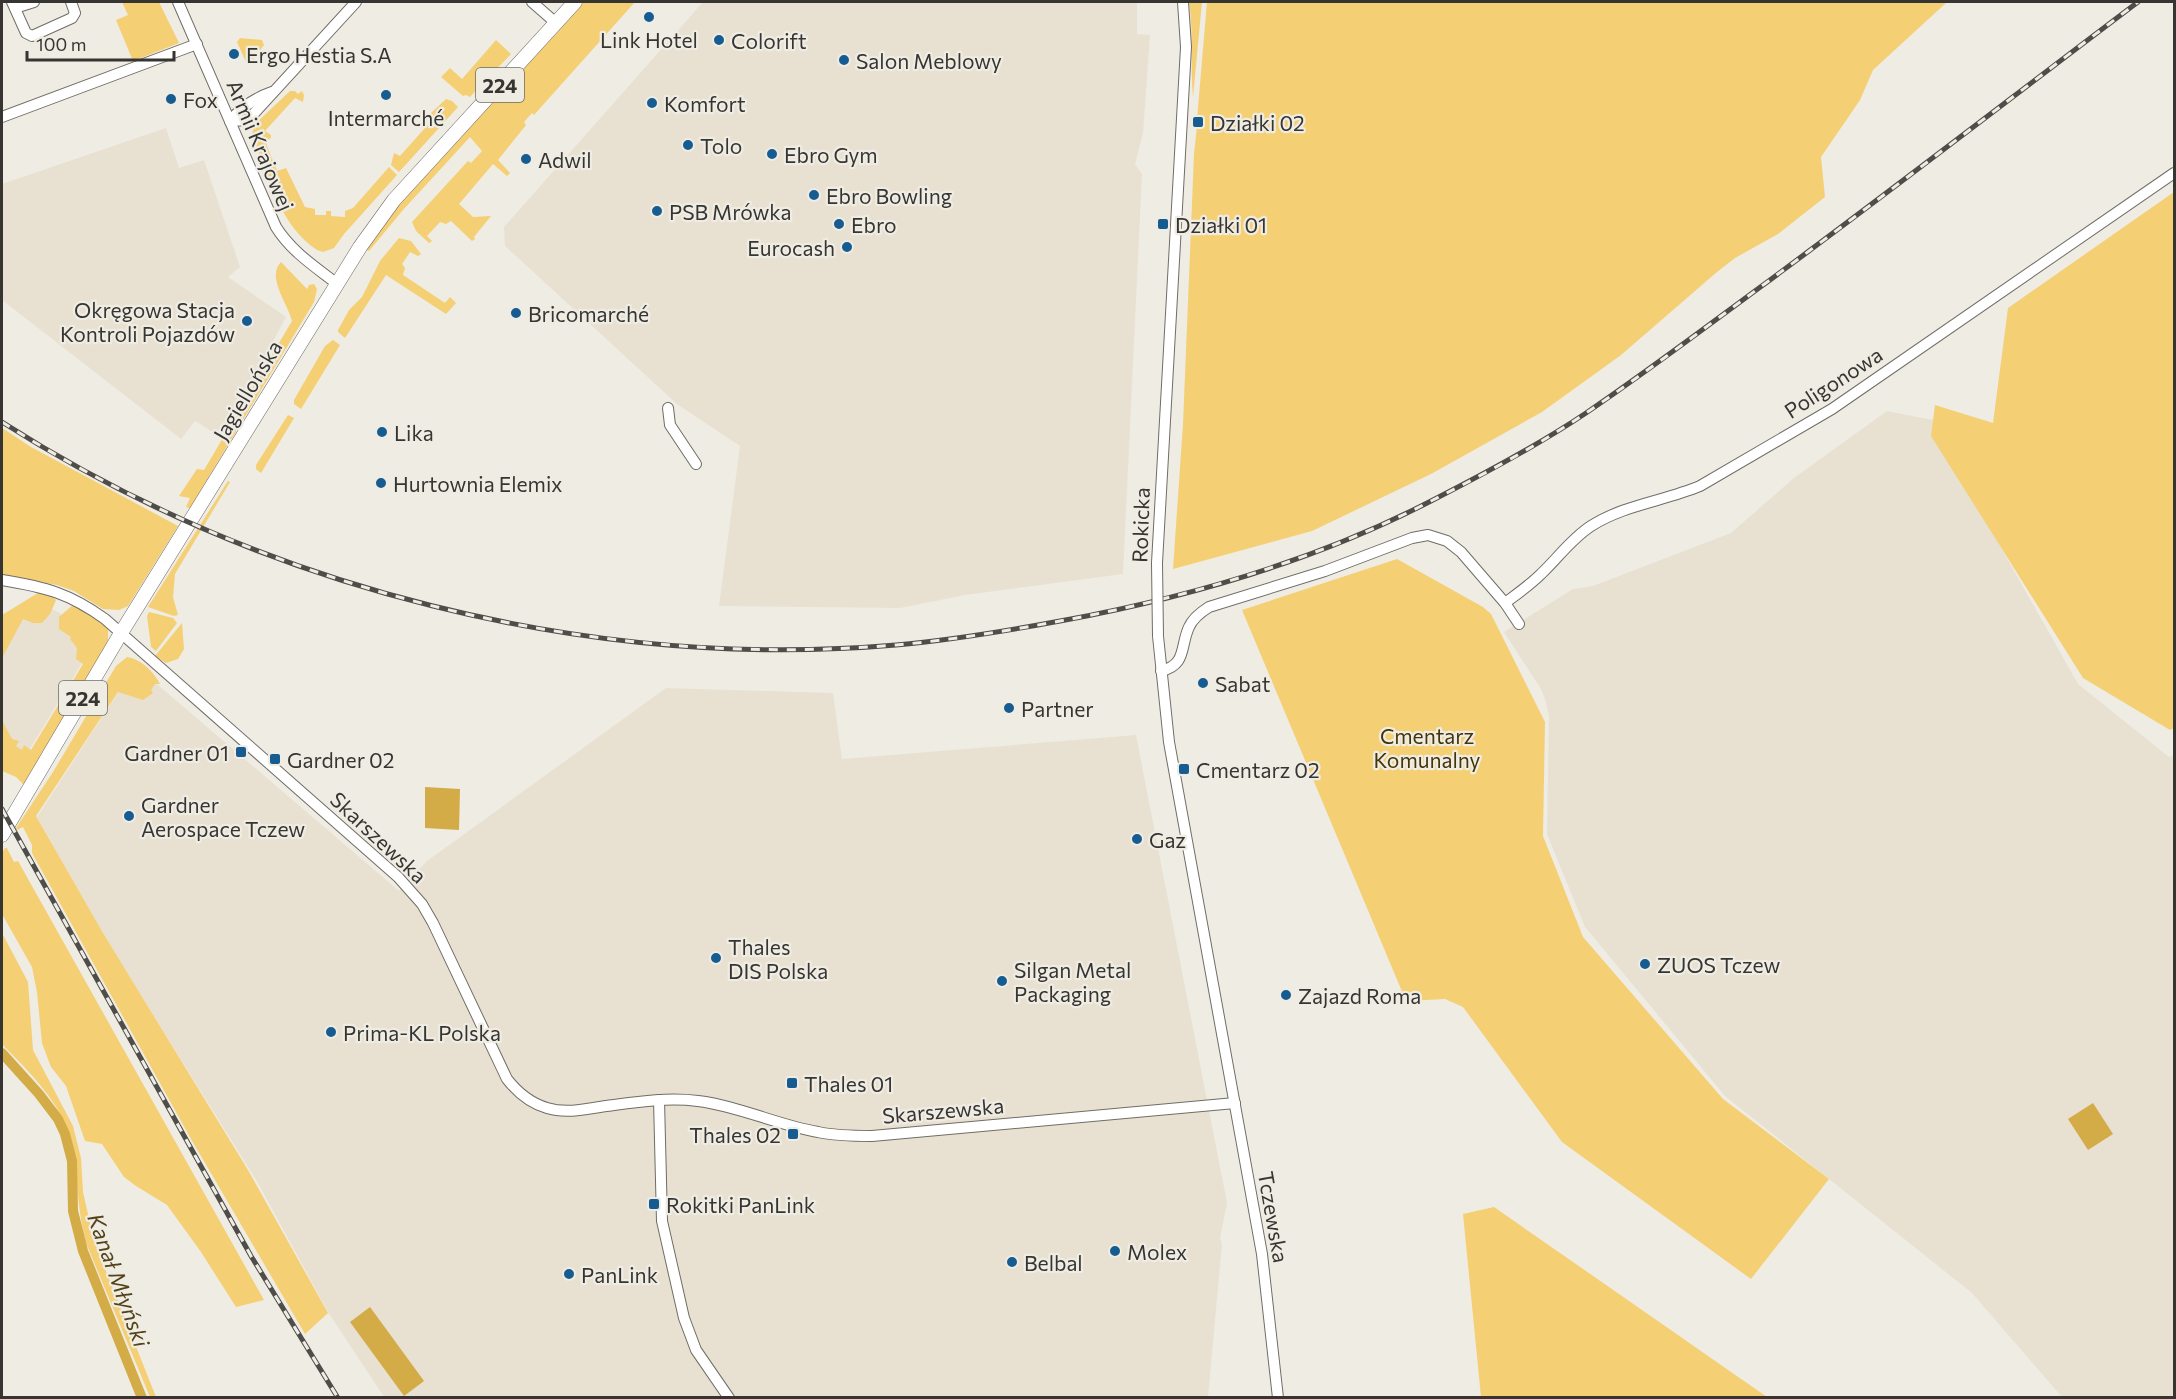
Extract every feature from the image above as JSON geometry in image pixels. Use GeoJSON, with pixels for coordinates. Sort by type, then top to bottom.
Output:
{"type":"FeatureCollection","features":[{"type":"Feature","properties":{"kind":"main road","name":"Jagiellońska"},"geometry":{"type":"LineString","coordinates":[[2,835],[121,633],[336,283],[394,200],[575,2]]}},
{"type":"Feature","properties":{"kind":"street"},"geometry":{"type":"LineString","coordinates":[[34,2],[14,5],[26,33],[32,36],[72,18],[75,14],[71,2]]}},
{"type":"Feature","properties":{"kind":"street","name":"Armii Krajowej"},"geometry":{"type":"LineString","coordinates":[[178,2],[276,227],[285,241],[299,255],[336,283]]}},
{"type":"Feature","properties":{"kind":"street"},"geometry":{"type":"LineString","coordinates":[[230,121],[241,108],[273,92],[356,2]]}},
{"type":"Feature","properties":{"kind":"street"},"geometry":{"type":"LineString","coordinates":[[532,2],[556,23]]}},
{"type":"Feature","properties":{"kind":"street","name":"Rokicka"},"geometry":{"type":"LineString","coordinates":[[1184,2],[1186,47],[1157,563],[1158,636],[1168,742],[1224,1045]]}},
{"type":"Feature","properties":{"kind":"street"},"geometry":{"type":"LineString","coordinates":[[2,117],[197,44]]}},
{"type":"Feature","properties":{"kind":"street","name":"Poligonowa"},"geometry":{"type":"LineString","coordinates":[[1504,603],[1540,574],[1570,542],[1592,525],[1627,509],[1679,495],[1700,486],[1832,409],[2175,173]]}},
{"type":"Feature","properties":{"kind":"street"},"geometry":{"type":"LineString","coordinates":[[668,408],[670,425],[696,464]]}},
{"type":"Feature","properties":{"kind":"street"},"geometry":{"type":"LineString","coordinates":[[1161,671],[1178,664],[1189,626],[1199,613],[1209,607],[1324,571],[1412,538],[1428,535],[1447,542],[1461,552],[1519,624]]}},
{"type":"Feature","properties":{"kind":"street","name":"Skarszewska"},"geometry":{"type":"LineString","coordinates":[[2,580],[39,586],[64,594],[86,605],[121,633],[370,852],[412,892],[433,923],[507,1079],[520,1094],[548,1109],[566,1111],[659,1100],[696,1100],[815,1132],[841,1136],[873,1136],[1234,1103]]}},
{"type":"Feature","properties":{"kind":"street","name":"Tczewska"},"geometry":{"type":"LineString","coordinates":[[1224,1045],[1262,1254],[1278,1398]]}},
{"type":"Feature","properties":{"kind":"street"},"geometry":{"type":"LineString","coordinates":[[659,1100],[662,1221],[684,1318],[696,1350],[729,1398]]}},
{"type":"Feature","properties":{"kind":"shaded area"},"geometry":{"type":"Polygon","coordinates":[[[703,2],[1137,2],[1137,34],[1150,35],[1143,133],[1135,164],[1142,174],[1123,574],[965,595],[900,608],[719,606],[740,446],[677,404],[505,246],[504,227],[703,2]]]}},
{"type":"Feature","properties":{"kind":"shaded area"},"geometry":{"type":"Polygon","coordinates":[[[166,128],[179,168],[204,160],[240,267],[228,277],[286,317],[221,437],[195,421],[181,439],[2,300],[2,184],[166,128]]]}},
{"type":"Feature","properties":{"kind":"shaded area","name":"ZUOS Tczew"},"geometry":{"type":"Polygon","coordinates":[[[1887,411],[1938,421],[1987,523],[2078,684],[2169,757],[2174,755],[2174,1397],[2062,1397],[1972,1293],[1725,1096],[1585,927],[1547,834],[1549,716],[1541,689],[1504,632],[1573,589],[1593,586],[1731,533],[1794,478],[1887,411]]]}},
{"type":"Feature","properties":{"kind":"shaded area"},"geometry":{"type":"Polygon","coordinates":[[[43,604],[81,625],[97,638],[22,762],[2,725],[2,620],[43,604]]]}},
{"type":"Feature","properties":{"kind":"shaded area"},"geometry":{"type":"Polygon","coordinates":[[[129,676],[158,685],[399,891],[427,861],[666,688],[833,693],[842,759],[1136,735],[1227,1203],[1220,1238],[1222,1244],[1208,1397],[384,1397],[328,1312],[258,1183],[107,941],[37,817],[129,676]]]}},
{"type":"Feature","properties":{"kind":"shaded area"},"geometry":{"type":"Polygon","coordinates":[[[425,787],[460,789],[459,830],[425,828],[425,787]]]}},
{"type":"Feature","properties":{"kind":"shaded area"},"geometry":{"type":"Polygon","coordinates":[[[2093,1103],[2113,1134],[2088,1150],[2068,1119],[2093,1103]]]}},
{"type":"Feature","properties":{"kind":"shaded area"},"geometry":{"type":"Polygon","coordinates":[[[370,1307],[424,1381],[404,1396],[350,1322],[370,1307]]]}},
{"type":"Feature","properties":{"kind":"green space"},"geometry":{"type":"Polygon","coordinates":[[[122,2],[159,2],[179,43],[133,61],[116,20],[128,15],[122,2]]]}},
{"type":"Feature","properties":{"kind":"green space"},"geometry":{"type":"Polygon","coordinates":[[[583,2],[635,2],[534,115],[532,113],[524,122],[526,125],[498,160],[510,173],[507,176],[493,164],[459,204],[473,217],[491,216],[474,237],[475,239],[472,241],[451,221],[446,224],[440,222],[427,236],[432,241],[429,243],[416,231],[412,222],[468,161],[471,163],[482,151],[470,137],[369,251],[367,250],[396,206],[583,2]]]}},
{"type":"Feature","properties":{"kind":"green space"},"geometry":{"type":"Polygon","coordinates":[[[1189,2],[1202,2],[1193,97],[1191,25],[1189,2]]]}},
{"type":"Feature","properties":{"kind":"green space"},"geometry":{"type":"Polygon","coordinates":[[[1207,2],[1947,2],[1873,70],[1860,100],[1821,157],[1825,197],[1778,234],[1735,258],[1621,355],[1542,412],[1431,474],[1312,531],[1173,569],[1183,424],[1194,154],[1197,126],[1200,120],[1197,119],[1207,2]]]}},
{"type":"Feature","properties":{"kind":"green space"},"geometry":{"type":"Polygon","coordinates":[[[240,38],[262,40],[264,45],[251,63],[246,62],[237,42],[240,38]]]}},
{"type":"Feature","properties":{"kind":"green space"},"geometry":{"type":"Polygon","coordinates":[[[496,40],[511,54],[470,97],[463,96],[441,77],[450,68],[462,79],[496,40]]]}},
{"type":"Feature","properties":{"kind":"green space"},"geometry":{"type":"Polygon","coordinates":[[[290,91],[298,94],[302,91],[303,102],[295,98],[265,131],[271,135],[271,138],[265,141],[277,171],[286,168],[305,207],[315,209],[315,215],[326,215],[326,211],[331,211],[331,216],[345,217],[345,211],[353,208],[389,167],[397,175],[334,248],[323,252],[304,240],[284,213],[252,134],[254,125],[290,91]]]}},
{"type":"Feature","properties":{"kind":"green space"},"geometry":{"type":"Polygon","coordinates":[[[446,99],[458,107],[399,172],[391,165],[394,153],[400,156],[433,119],[431,113],[446,99]]]}},
{"type":"Feature","properties":{"kind":"green space"},"geometry":{"type":"Polygon","coordinates":[[[2174,192],[2174,728],[2170,730],[2083,678],[1931,436],[1935,405],[1993,423],[2008,308],[2174,192]]]}},
{"type":"Feature","properties":{"kind":"green space"},"geometry":{"type":"Polygon","coordinates":[[[399,238],[411,241],[421,254],[418,256],[410,252],[402,264],[405,268],[403,275],[445,303],[450,297],[456,303],[446,314],[386,275],[345,338],[338,330],[349,310],[362,297],[380,261],[399,238]]]}},
{"type":"Feature","properties":{"kind":"green space"},"geometry":{"type":"Polygon","coordinates":[[[281,262],[307,289],[309,285],[314,284],[317,289],[314,302],[190,508],[186,507],[190,498],[179,496],[197,469],[204,470],[292,321],[277,283],[277,268],[281,262]]]}},
{"type":"Feature","properties":{"kind":"green space"},"geometry":{"type":"Polygon","coordinates":[[[333,340],[340,345],[301,409],[294,404],[294,400],[325,346],[333,340]]]}},
{"type":"Feature","properties":{"kind":"green space"},"geometry":{"type":"Polygon","coordinates":[[[288,415],[294,418],[261,473],[256,469],[256,465],[288,415]]]}},
{"type":"Feature","properties":{"kind":"green space"},"geometry":{"type":"Polygon","coordinates":[[[2,428],[31,447],[178,526],[128,606],[119,610],[103,609],[74,591],[57,585],[2,575],[2,428]]]}},
{"type":"Feature","properties":{"kind":"green space"},"geometry":{"type":"Polygon","coordinates":[[[228,481],[230,482],[175,574],[173,597],[178,615],[174,616],[148,607],[228,481]]]}},
{"type":"Feature","properties":{"kind":"green space","name":"Cmentarz Komunalny"},"geometry":{"type":"Polygon","coordinates":[[[1397,559],[1483,607],[1491,614],[1545,722],[1543,836],[1583,937],[1723,1099],[1829,1179],[1751,1279],[1562,1142],[1463,1007],[1445,999],[1406,1001],[1242,610],[1397,559]]]}},
{"type":"Feature","properties":{"kind":"green space"},"geometry":{"type":"Polygon","coordinates":[[[38,593],[51,595],[56,600],[50,614],[42,623],[33,623],[23,619],[2,658],[2,615],[38,593]]]}},
{"type":"Feature","properties":{"kind":"green space"},"geometry":{"type":"Polygon","coordinates":[[[74,604],[108,629],[108,641],[24,785],[16,777],[2,771],[2,720],[12,739],[19,741],[16,746],[22,750],[24,745],[31,750],[83,664],[76,659],[77,648],[70,639],[71,637],[59,629],[59,617],[74,604]]]}},
{"type":"Feature","properties":{"kind":"green space"},"geometry":{"type":"Polygon","coordinates":[[[149,612],[173,618],[177,623],[156,651],[151,647],[147,616],[149,612]]]}},
{"type":"Feature","properties":{"kind":"green space"},"geometry":{"type":"Polygon","coordinates":[[[182,623],[184,649],[178,659],[166,663],[155,656],[182,623]]]}},
{"type":"Feature","properties":{"kind":"green space"},"geometry":{"type":"Polygon","coordinates":[[[127,657],[137,660],[146,667],[160,684],[155,684],[151,690],[153,693],[143,700],[118,692],[36,816],[103,933],[248,1170],[328,1313],[305,1334],[191,1139],[32,853],[32,845],[23,827],[17,830],[16,828],[53,772],[116,666],[127,657]]]}},
{"type":"Feature","properties":{"kind":"green space"},"geometry":{"type":"Polygon","coordinates":[[[5,848],[14,862],[18,861],[264,1300],[236,1307],[201,1252],[167,1205],[124,1177],[102,1144],[85,1141],[66,1086],[51,1067],[42,1043],[32,967],[2,914],[2,853],[5,848]]]}},
{"type":"Feature","properties":{"kind":"green space"},"geometry":{"type":"Polygon","coordinates":[[[2,933],[28,982],[33,1050],[73,1126],[81,1158],[83,1192],[94,1241],[156,1397],[150,1397],[86,1243],[67,1128],[53,1101],[2,1044],[2,933]]]}},
{"type":"Feature","properties":{"kind":"green space"},"geometry":{"type":"Polygon","coordinates":[[[1494,1207],[1767,1397],[1481,1397],[1463,1214],[1494,1207]]]}},
{"type":"Feature","properties":{"kind":"waterway","name":"Kanał Młyński"},"geometry":{"type":"LineString","coordinates":[[2,1053],[39,1094],[58,1119],[65,1134],[72,1161],[73,1211],[83,1251],[142,1398]]}},
{"type":"Feature","properties":{"kind":"railway"},"geometry":{"type":"LineString","coordinates":[[2,422],[102,480],[208,531],[318,572],[431,606],[546,630],[663,644],[780,650],[917,643],[978,635],[1107,612],[1203,588],[1297,559],[1431,501],[1529,448],[1586,413],[1673,351],[2138,2]]}},
{"type":"Feature","properties":{"kind":"railway"},"geometry":{"type":"LineString","coordinates":[[2,809],[251,1256],[338,1398]]}},
{"type":"Feature","properties":{"kind":"place","name":"Link Hotel"},"geometry":{"type":"Point","coordinates":[649,17]}},
{"type":"Feature","properties":{"kind":"place","name":"Colorift"},"geometry":{"type":"Point","coordinates":[719,40]}},
{"type":"Feature","properties":{"kind":"place","name":"Ergo Hestia S.A"},"geometry":{"type":"Point","coordinates":[234,54]}},
{"type":"Feature","properties":{"kind":"place","name":"Salon Meblowy"},"geometry":{"type":"Point","coordinates":[844,60]}},
{"type":"Feature","properties":{"kind":"place","name":"Intermarché"},"geometry":{"type":"Point","coordinates":[386,95]}},
{"type":"Feature","properties":{"kind":"place","name":"Fox"},"geometry":{"type":"Point","coordinates":[171,99]}},
{"type":"Feature","properties":{"kind":"place","name":"Komfort"},"geometry":{"type":"Point","coordinates":[652,103]}},
{"type":"Feature","properties":{"kind":"place","name":"Działki 02"},"geometry":{"type":"Point","coordinates":[1198,122]}},
{"type":"Feature","properties":{"kind":"place","name":"Tolo"},"geometry":{"type":"Point","coordinates":[688,145]}},
{"type":"Feature","properties":{"kind":"place","name":"Ebro Gym"},"geometry":{"type":"Point","coordinates":[772,154]}},
{"type":"Feature","properties":{"kind":"place","name":"Adwil"},"geometry":{"type":"Point","coordinates":[526,159]}},
{"type":"Feature","properties":{"kind":"place","name":"Ebro Bowling"},"geometry":{"type":"Point","coordinates":[814,195]}},
{"type":"Feature","properties":{"kind":"place","name":"PSB Mrówka"},"geometry":{"type":"Point","coordinates":[657,211]}},
{"type":"Feature","properties":{"kind":"place","name":"Ebro"},"geometry":{"type":"Point","coordinates":[839,224]}},
{"type":"Feature","properties":{"kind":"place","name":"Działki 01"},"geometry":{"type":"Point","coordinates":[1163,224]}},
{"type":"Feature","properties":{"kind":"place","name":"Eurocash"},"geometry":{"type":"Point","coordinates":[847,247]}},
{"type":"Feature","properties":{"kind":"place","name":"Bricomarché"},"geometry":{"type":"Point","coordinates":[516,313]}},
{"type":"Feature","properties":{"kind":"place","name":"Okręgowa Stacja Kontroli Pojazdów"},"geometry":{"type":"Point","coordinates":[247,321]}},
{"type":"Feature","properties":{"kind":"place","name":"Lika"},"geometry":{"type":"Point","coordinates":[382,432]}},
{"type":"Feature","properties":{"kind":"place","name":"Hurtownia Elemix"},"geometry":{"type":"Point","coordinates":[381,483]}},
{"type":"Feature","properties":{"kind":"place","name":"Sabat"},"geometry":{"type":"Point","coordinates":[1203,683]}},
{"type":"Feature","properties":{"kind":"place","name":"Partner"},"geometry":{"type":"Point","coordinates":[1009,708]}},
{"type":"Feature","properties":{"kind":"place","name":"Gardner 01"},"geometry":{"type":"Point","coordinates":[241,752]}},
{"type":"Feature","properties":{"kind":"place","name":"Gardner 02"},"geometry":{"type":"Point","coordinates":[275,759]}},
{"type":"Feature","properties":{"kind":"place","name":"Cmentarz 02"},"geometry":{"type":"Point","coordinates":[1184,769]}},
{"type":"Feature","properties":{"kind":"place","name":"Gardner Aerospace Tczew"},"geometry":{"type":"Point","coordinates":[129,816]}},
{"type":"Feature","properties":{"kind":"place","name":"Gaz"},"geometry":{"type":"Point","coordinates":[1137,839]}},
{"type":"Feature","properties":{"kind":"place","name":"Thales DIS Polska"},"geometry":{"type":"Point","coordinates":[716,958]}},
{"type":"Feature","properties":{"kind":"place","name":"ZUOS Tczew"},"geometry":{"type":"Point","coordinates":[1645,964]}},
{"type":"Feature","properties":{"kind":"place","name":"Silgan Metal Packaging"},"geometry":{"type":"Point","coordinates":[1002,981]}},
{"type":"Feature","properties":{"kind":"place","name":"Zajazd Roma"},"geometry":{"type":"Point","coordinates":[1286,995]}},
{"type":"Feature","properties":{"kind":"place","name":"Prima-KL Polska"},"geometry":{"type":"Point","coordinates":[331,1032]}},
{"type":"Feature","properties":{"kind":"place","name":"Thales 01"},"geometry":{"type":"Point","coordinates":[792,1083]}},
{"type":"Feature","properties":{"kind":"place","name":"Thales 02"},"geometry":{"type":"Point","coordinates":[793,1134]}},
{"type":"Feature","properties":{"kind":"place","name":"Rokitki PanLink"},"geometry":{"type":"Point","coordinates":[654,1204]}},
{"type":"Feature","properties":{"kind":"place","name":"Molex"},"geometry":{"type":"Point","coordinates":[1115,1251]}},
{"type":"Feature","properties":{"kind":"place","name":"Belbal"},"geometry":{"type":"Point","coordinates":[1012,1262]}},
{"type":"Feature","properties":{"kind":"place","name":"PanLink"},"geometry":{"type":"Point","coordinates":[569,1274]}}]}
